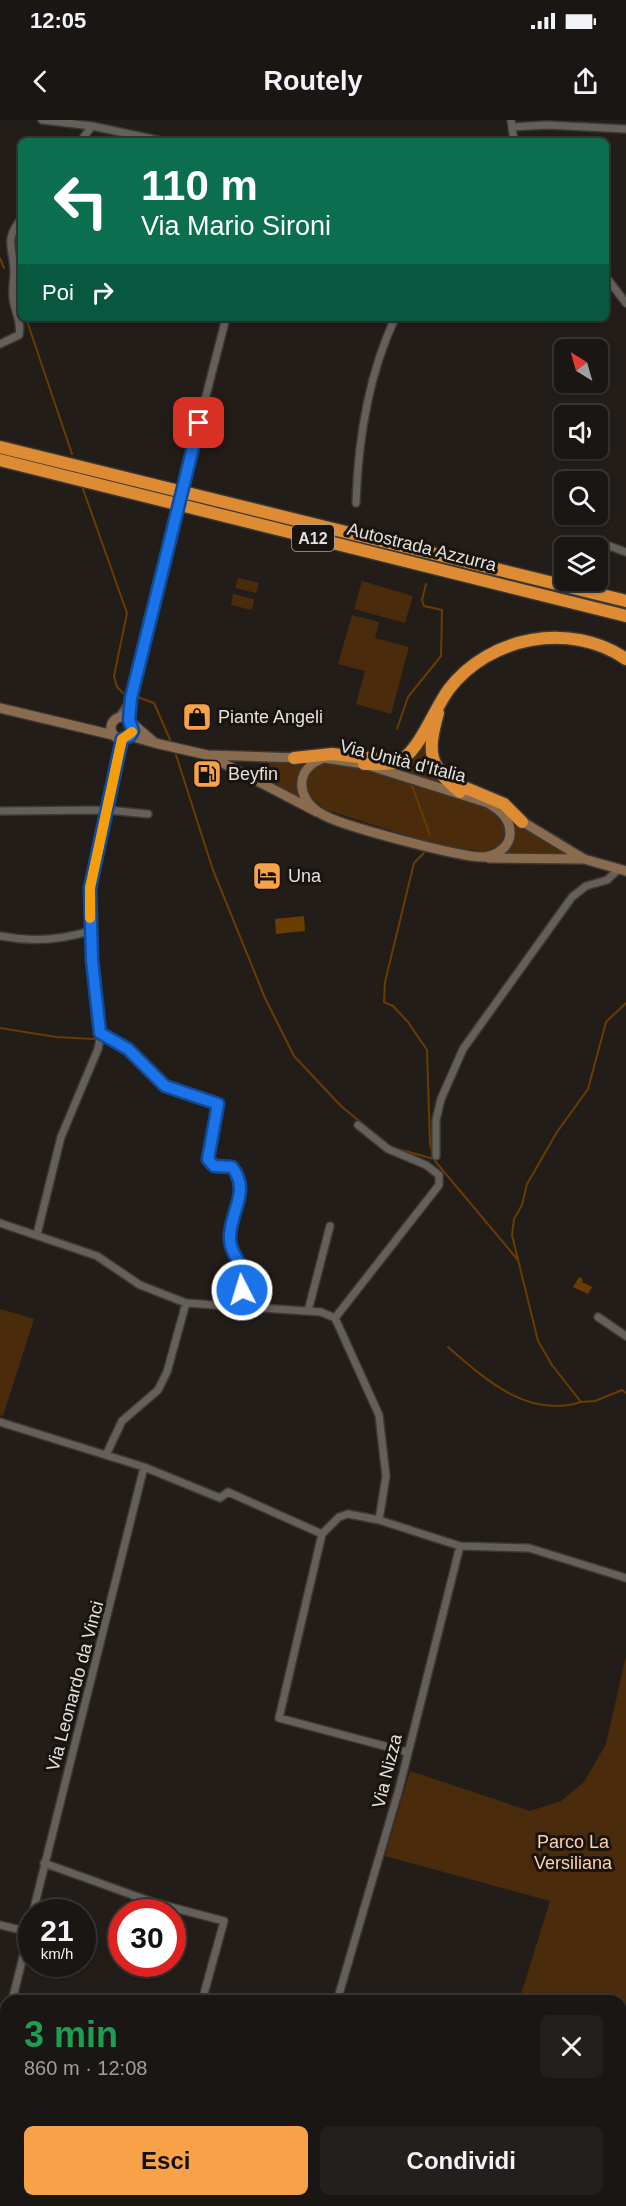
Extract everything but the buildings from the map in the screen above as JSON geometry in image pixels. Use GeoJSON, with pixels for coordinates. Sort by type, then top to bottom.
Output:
{"type":"FeatureCollection","features":[{"type":"Feature","properties":{"kind":"highway","name":"Autostrada Azzurra"},"geometry":{"type":"LineString","coordinates":[[0,447],[626,601]]}},
{"type":"Feature","properties":{"kind":"highway","name":"Autostrada Azzurra"},"geometry":{"type":"LineString","coordinates":[[0,460],[626,616]]}},
{"type":"Feature","properties":{"kind":"highway"},"geometry":{"type":"LineString","coordinates":[[364,764],[392,764],[403,759],[415,747],[440,703],[456,681],[474,664],[496,651],[523,641],[546,638],[586,641],[626,658]]}},
{"type":"Feature","properties":{"kind":"highway"},"geometry":{"type":"LineString","coordinates":[[294,758],[324,754],[376,759],[393,758],[411,743],[424,719],[440,703]]}},
{"type":"Feature","properties":{"kind":"highway"},"geometry":{"type":"LineString","coordinates":[[440,703],[431,750],[434,765],[460,792]]}},
{"type":"Feature","properties":{"kind":"highway"},"geometry":{"type":"LineString","coordinates":[[446,780],[490,796],[504,804],[522,822]]}},
{"type":"Feature","properties":{"kind":"main road"},"geometry":{"type":"LineString","coordinates":[[0,708],[207,755],[324,758]]}},
{"type":"Feature","properties":{"kind":"main road"},"geometry":{"type":"LineString","coordinates":[[115,721],[122,737]]}},
{"type":"Feature","properties":{"kind":"main road"},"geometry":{"type":"LineString","coordinates":[[78,726],[115,721],[131,722],[155,742]]}},
{"type":"Feature","properties":{"kind":"main road"},"geometry":{"type":"LineString","coordinates":[[122,737],[131,722]]}},
{"type":"Feature","properties":{"kind":"main road"},"geometry":{"type":"LineString","coordinates":[[207,755],[320,813]]}},
{"type":"Feature","properties":{"kind":"main road","name":"Via Unità d'Italia"},"geometry":{"type":"LineString","coordinates":[[584,859],[483,857],[397,839],[320,813],[302,793],[300,778],[308,766],[324,758],[364,764],[460,792],[499,809],[584,859],[623,870]]}},
{"type":"Feature","properties":{"kind":"main road"},"geometry":{"type":"LineString","coordinates":[[483,857],[500,851],[509,838],[509,825],[499,809]]}},
{"type":"Feature","properties":{"kind":"street"},"geometry":{"type":"LineString","coordinates":[[42,120],[92,126],[148,138]]}},
{"type":"Feature","properties":{"kind":"street"},"geometry":{"type":"LineString","coordinates":[[514,138],[512,123],[626,129]]}},
{"type":"Feature","properties":{"kind":"street"},"geometry":{"type":"LineString","coordinates":[[83,138],[92,126]]}},
{"type":"Feature","properties":{"kind":"street"},"geometry":{"type":"LineString","coordinates":[[18,224],[10,237],[9,248],[14,270],[13,297],[18,318]]}},
{"type":"Feature","properties":{"kind":"street"},"geometry":{"type":"LineString","coordinates":[[609,281],[626,303]]}},
{"type":"Feature","properties":{"kind":"street"},"geometry":{"type":"LineString","coordinates":[[0,344],[18,335],[19,321]]}},
{"type":"Feature","properties":{"kind":"street"},"geometry":{"type":"LineString","coordinates":[[131,722],[131,698],[225,321]]}},
{"type":"Feature","properties":{"kind":"street"},"geometry":{"type":"LineString","coordinates":[[356,503],[357,468],[367,406],[383,343],[394,321]]}},
{"type":"Feature","properties":{"kind":"street"},"geometry":{"type":"LineString","coordinates":[[608,546],[626,552]]}},
{"type":"Feature","properties":{"kind":"street"},"geometry":{"type":"LineString","coordinates":[[115,721],[131,698]]}},
{"type":"Feature","properties":{"kind":"street"},"geometry":{"type":"LineString","coordinates":[[37,1234],[61,1137],[92,1064],[100,1033],[90,931],[90,888],[122,737]]}},
{"type":"Feature","properties":{"kind":"street"},"geometry":{"type":"LineString","coordinates":[[0,811],[108,810],[148,814]]}},
{"type":"Feature","properties":{"kind":"street"},"geometry":{"type":"LineString","coordinates":[[436,1156],[436,1120],[441,1099],[463,1049],[572,897],[586,886],[607,880],[623,870]]}},
{"type":"Feature","properties":{"kind":"street"},"geometry":{"type":"LineString","coordinates":[[0,936],[18,940],[68,938],[90,931]]}},
{"type":"Feature","properties":{"kind":"street"},"geometry":{"type":"LineString","coordinates":[[100,1033],[128,1049],[165,1086],[218,1104],[208,1159],[214,1166],[232,1167],[238,1174],[241,1186],[230,1240],[245,1272],[239,1307]]}},
{"type":"Feature","properties":{"kind":"street"},"geometry":{"type":"LineString","coordinates":[[333,1317],[440,1185],[439,1175],[426,1166],[388,1149],[358,1125]]}},
{"type":"Feature","properties":{"kind":"street"},"geometry":{"type":"LineString","coordinates":[[0,1223],[96,1256],[140,1285],[186,1303],[308,1311],[333,1317]]}},
{"type":"Feature","properties":{"kind":"street"},"geometry":{"type":"LineString","coordinates":[[308,1311],[330,1226]]}},
{"type":"Feature","properties":{"kind":"street"},"geometry":{"type":"LineString","coordinates":[[106,1455],[122,1421],[158,1390],[167,1372],[186,1303]]}},
{"type":"Feature","properties":{"kind":"street"},"geometry":{"type":"LineString","coordinates":[[333,1317],[379,1415],[386,1476],[379,1520]]}},
{"type":"Feature","properties":{"kind":"street"},"geometry":{"type":"LineString","coordinates":[[598,1317],[626,1336]]}},
{"type":"Feature","properties":{"kind":"street"},"geometry":{"type":"LineString","coordinates":[[0,1422],[144,1467],[220,1498],[228,1492],[322,1534]]}},
{"type":"Feature","properties":{"kind":"street","name":"Via Leonardo da Vinci"},"geometry":{"type":"LineString","coordinates":[[36,1899],[144,1467]]}},
{"type":"Feature","properties":{"kind":"street"},"geometry":{"type":"LineString","coordinates":[[407,1752],[279,1718],[322,1534],[339,1517],[348,1514],[379,1520],[460,1546],[529,1548],[626,1578]]}},
{"type":"Feature","properties":{"kind":"street","name":"Via Nizza"},"geometry":{"type":"LineString","coordinates":[[339,1995],[384,1844],[460,1546]]}},
{"type":"Feature","properties":{"kind":"street"},"geometry":{"type":"LineString","coordinates":[[44,1863],[153,1902],[224,1921],[204,1995]]}},
{"type":"Feature","properties":{"kind":"street"},"geometry":{"type":"LineString","coordinates":[[0,1925],[18,1929]]}},
{"type":"Feature","properties":{"kind":"street"},"geometry":{"type":"LineString","coordinates":[[13,1995],[18,1977]]}},
{"type":"Feature","properties":{"kind":"green space"},"geometry":{"type":"Polygon","coordinates":[[[238,578],[259,583],[256,593],[235,588],[238,578]]]}},
{"type":"Feature","properties":{"kind":"green space"},"geometry":{"type":"Polygon","coordinates":[[[362,581],[413,596],[405,623],[354,609],[362,581]]]}},
{"type":"Feature","properties":{"kind":"green space"},"geometry":{"type":"Polygon","coordinates":[[[233,594],[254,599],[252,610],[231,605],[233,594]]]}},
{"type":"Feature","properties":{"kind":"green space"},"geometry":{"type":"Polygon","coordinates":[[[352,615],[379,622],[375,638],[409,647],[391,714],[356,704],[365,671],[338,664],[352,615]]]}},
{"type":"Feature","properties":{"kind":"green space"},"geometry":{"type":"Polygon","coordinates":[[[425,735],[439,777],[435,783],[397,771],[396,768],[425,735]]]}},
{"type":"Feature","properties":{"kind":"green space"},"geometry":{"type":"Polygon","coordinates":[[[316,759],[300,778],[299,789],[305,801],[262,777],[268,763],[316,759]]]}},
{"type":"Feature","properties":{"kind":"green space"},"geometry":{"type":"Polygon","coordinates":[[[323,762],[369,770],[485,806],[502,821],[506,836],[504,842],[487,852],[433,844],[324,809],[307,793],[309,774],[323,762]]]}},
{"type":"Feature","properties":{"kind":"green space"},"geometry":{"type":"Polygon","coordinates":[[[512,820],[564,854],[502,855],[514,826],[512,820]]]}},
{"type":"Feature","properties":{"kind":"green space"},"geometry":{"type":"Polygon","coordinates":[[[0,1309],[34,1319],[3,1416],[0,1415],[0,1309]]]}},
{"type":"Feature","properties":{"kind":"green space","name":"Parco La Versiliana"},"geometry":{"type":"Polygon","coordinates":[[[626,1656],[626,1995],[521,1995],[550,1901],[385,1856],[410,1771],[530,1811],[561,1801],[584,1782],[606,1744],[626,1656]]]}},
{"type":"Feature","properties":{"kind":"shaded area"},"geometry":{"type":"Polygon","coordinates":[[[304,916],[305,931],[276,934],[275,919],[304,916]]]}},
{"type":"Feature","properties":{"kind":"shaded area"},"geometry":{"type":"Polygon","coordinates":[[[579,1277],[583,1279],[582,1282],[592,1287],[588,1294],[573,1287],[579,1277]]]}},
{"type":"Feature","properties":{"kind":"waterway"},"geometry":{"type":"LineString","coordinates":[[0,258],[4,268]]}},
{"type":"Feature","properties":{"kind":"waterway"},"geometry":{"type":"LineString","coordinates":[[27,321],[72,454]]}},
{"type":"Feature","properties":{"kind":"waterway"},"geometry":{"type":"LineString","coordinates":[[83,489],[127,613],[114,676],[117,687],[123,693]]}},
{"type":"Feature","properties":{"kind":"waterway"},"geometry":{"type":"LineString","coordinates":[[397,729],[408,697],[441,656],[442,610],[424,606],[422,600],[426,584]]}},
{"type":"Feature","properties":{"kind":"waterway"},"geometry":{"type":"LineString","coordinates":[[138,697],[154,703],[171,742]]}},
{"type":"Feature","properties":{"kind":"waterway"},"geometry":{"type":"LineString","coordinates":[[176,755],[213,870],[265,998],[294,1056],[341,1106],[391,1147],[434,1159]]}},
{"type":"Feature","properties":{"kind":"waterway"},"geometry":{"type":"LineString","coordinates":[[412,786],[430,835]]}},
{"type":"Feature","properties":{"kind":"waterway"},"geometry":{"type":"LineString","coordinates":[[424,853],[414,863],[385,982],[384,1002],[393,1006],[408,1022],[427,1050],[430,1144],[435,1161],[518,1260]]}},
{"type":"Feature","properties":{"kind":"waterway"},"geometry":{"type":"LineString","coordinates":[[626,1003],[606,1022],[588,1089],[557,1132],[527,1184],[522,1205],[514,1219],[512,1235],[538,1341],[552,1365],[581,1402],[595,1401],[622,1390],[626,1393]]}},
{"type":"Feature","properties":{"kind":"waterway"},"geometry":{"type":"LineString","coordinates":[[0,1028],[56,1037],[94,1039]]}},
{"type":"Feature","properties":{"kind":"waterway"},"geometry":{"type":"LineString","coordinates":[[448,1347],[492,1383],[525,1401],[562,1406],[581,1402]]}},
{"type":"Feature","properties":{"kind":"slow traffic"},"geometry":{"type":"LineString","coordinates":[[90,918],[90,888],[122,739],[130,736],[132,732]]}},
{"type":"Feature","properties":{"kind":"place","name":"Piante Angeli"},"geometry":{"type":"Point","coordinates":[197,717]}},
{"type":"Feature","properties":{"kind":"place","name":"Beyfin"},"geometry":{"type":"Point","coordinates":[207,774]}},
{"type":"Feature","properties":{"kind":"place","name":"Una"},"geometry":{"type":"Point","coordinates":[267,876]}},
{"type":"Feature","properties":{"kind":"route"},"geometry":{"type":"LineString","coordinates":[[199,423],[131,698],[129,720],[133,724],[133,731],[130,736],[122,739],[90,888],[90,931],[100,1033],[128,1049],[165,1086],[218,1104],[207,1150],[208,1159],[214,1166],[232,1167],[238,1174],[241,1186],[240,1196],[230,1240],[245,1272],[242,1290]]}}]}
